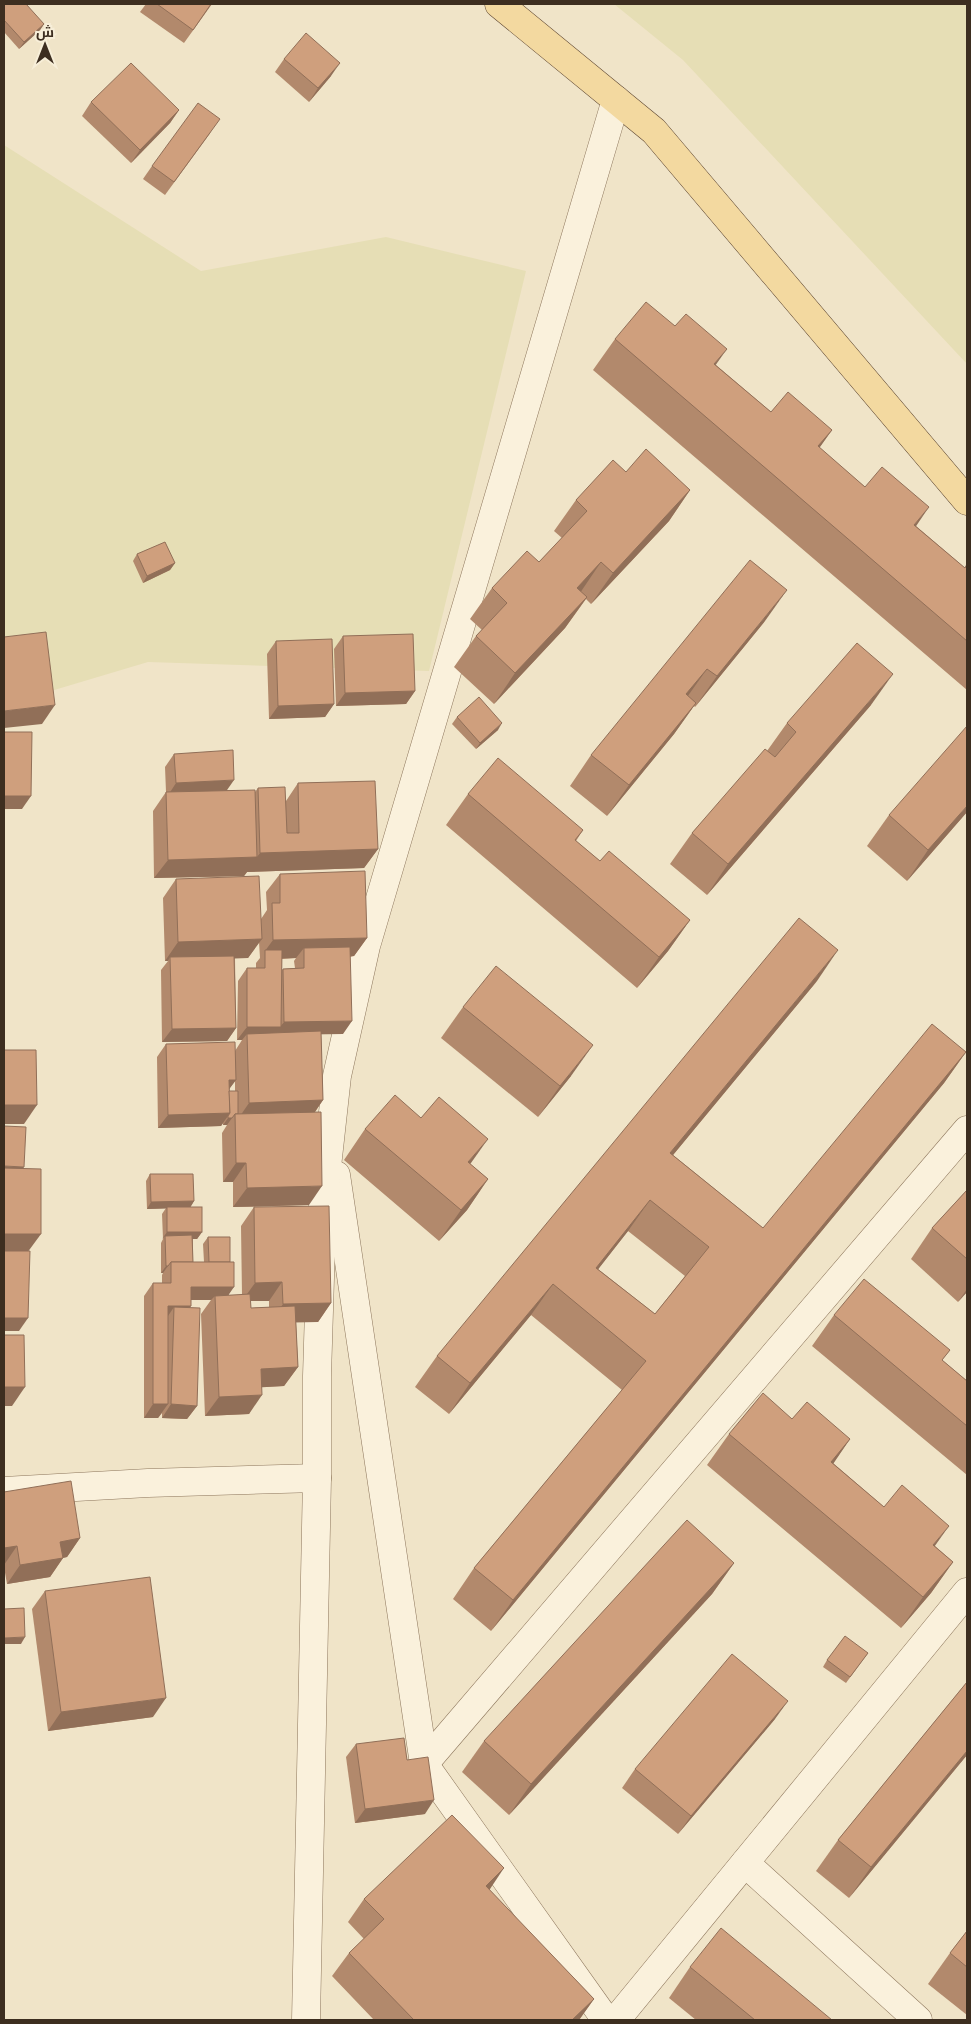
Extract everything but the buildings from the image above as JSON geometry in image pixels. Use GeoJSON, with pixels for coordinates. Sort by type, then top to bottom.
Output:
{"type":"FeatureCollection","features":[{"type":"Feature","properties":{"kind":"main road"},"geometry":{"type":"LineString","coordinates":[[499,4],[654,131],[967,501]]}},
{"type":"Feature","properties":{"kind":"street"},"geometry":{"type":"LineString","coordinates":[[306,2020],[322,1221],[337,1076],[366,946],[616,100]]}},
{"type":"Feature","properties":{"kind":"street"},"geometry":{"type":"LineString","coordinates":[[424,1764],[967,1130]]}},
{"type":"Feature","properties":{"kind":"street"},"geometry":{"type":"LineString","coordinates":[[331,1136],[424,1764],[606,2020]]}},
{"type":"Feature","properties":{"kind":"street"},"geometry":{"type":"LineString","coordinates":[[4,1491],[148,1483],[318,1478]]}},
{"type":"Feature","properties":{"kind":"street"},"geometry":{"type":"LineString","coordinates":[[616,2020],[967,1592]]}},
{"type":"Feature","properties":{"kind":"street"},"geometry":{"type":"LineString","coordinates":[[745,1863],[918,2020]]}},
{"type":"Feature","properties":{"kind":"shaded area"},"geometry":{"type":"Polygon","coordinates":[[[614,4],[967,4],[967,364],[683,60],[614,4]]]}},
{"type":"Feature","properties":{"kind":"shaded area"},"geometry":{"type":"Polygon","coordinates":[[[4,145],[201,271],[386,237],[526,271],[429,671],[148,662],[4,705],[4,145]]]}}]}
